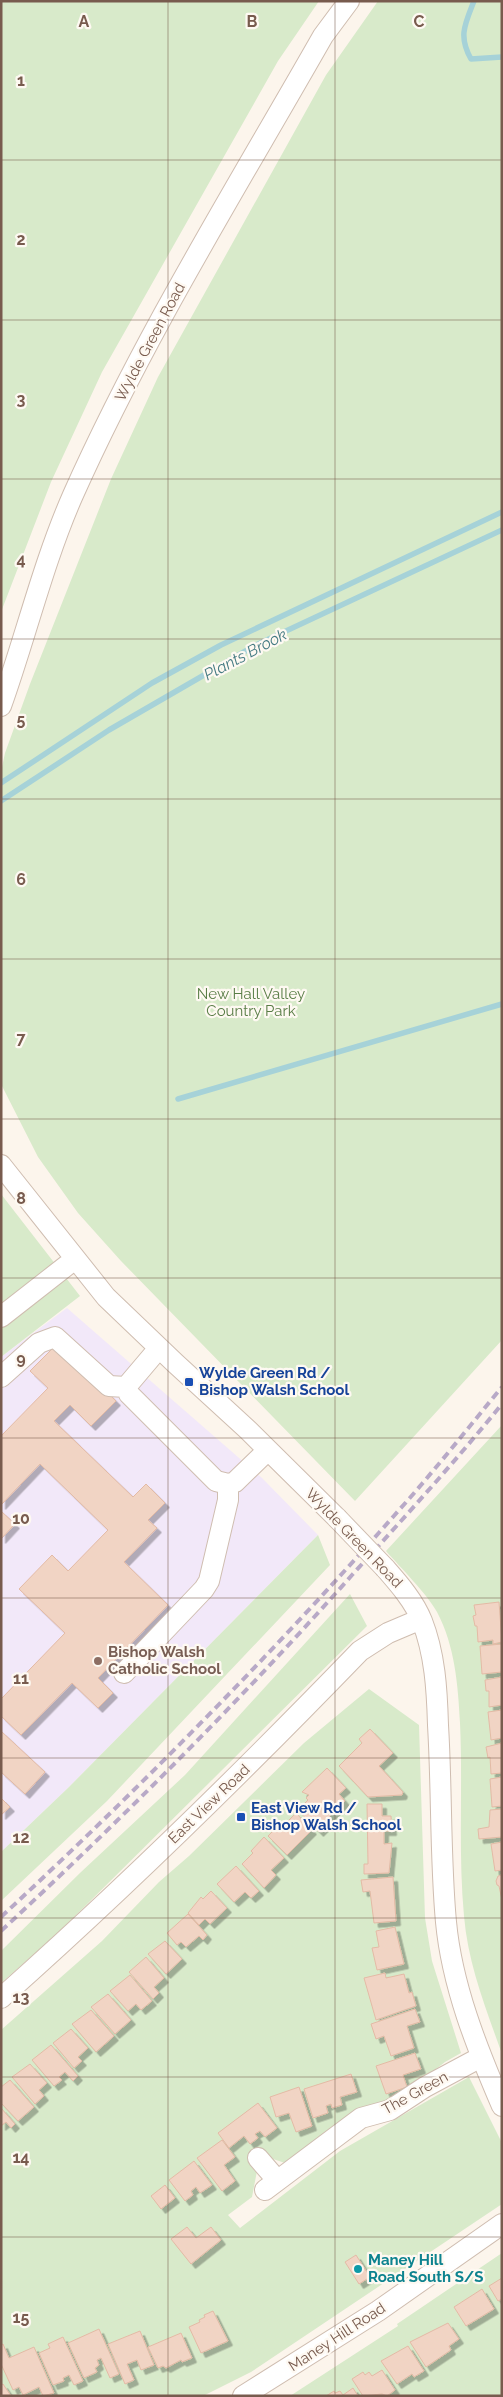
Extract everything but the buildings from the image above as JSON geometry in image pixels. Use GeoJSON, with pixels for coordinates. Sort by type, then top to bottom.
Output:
{"type":"FeatureCollection","features":[{"type":"Feature","properties":{"kind":"street","name":"Wylde Green Road"},"geometry":{"type":"LineString","coordinates":[[1,706],[44,573],[72,498],[100,436],[186,277],[313,53],[349,1]]}},
{"type":"Feature","properties":{"kind":"street","name":"Wylde Green Road"},"geometry":{"type":"LineString","coordinates":[[1,1165],[106,1297],[337,1518],[406,1592],[422,1619],[430,1645],[437,1684],[442,1786],[442,1870],[446,1924],[453,1967],[481,2058],[502,2106]]}},
{"type":"Feature","properties":{"kind":"street"},"geometry":{"type":"LineString","coordinates":[[1,1317],[74,1259]]}},
{"type":"Feature","properties":{"kind":"street"},"geometry":{"type":"LineString","coordinates":[[1,1377],[40,1343],[55,1337],[110,1386],[126,1387]]}},
{"type":"Feature","properties":{"kind":"street"},"geometry":{"type":"LineString","coordinates":[[126,1387],[159,1348]]}},
{"type":"Feature","properties":{"kind":"street"},"geometry":{"type":"LineString","coordinates":[[126,1387],[129,1394],[216,1481],[228,1484],[235,1482],[268,1450]]}},
{"type":"Feature","properties":{"kind":"street"},"geometry":{"type":"LineString","coordinates":[[124,1673],[204,1589],[209,1581],[228,1500],[228,1484]]}},
{"type":"Feature","properties":{"kind":"street","name":"East View Road"},"geometry":{"type":"LineString","coordinates":[[1,1998],[72,1936],[218,1796],[360,1651],[388,1633],[422,1619]]}},
{"type":"Feature","properties":{"kind":"street","name":"The Green"},"geometry":{"type":"LineString","coordinates":[[258,2158],[271,2185],[361,2118],[390,2110],[425,2086],[481,2058]]}},
{"type":"Feature","properties":{"kind":"street","name":"Maney Hill Road"},"geometry":{"type":"LineString","coordinates":[[243,2396],[378,2311],[502,2224]]}},
{"type":"Feature","properties":{"kind":"shaded area","name":"Bishop Walsh Catholic School"},"geometry":{"type":"Polygon","coordinates":[[[67,1308],[262,1478],[318,1535],[69,1787],[1,1852],[1,1357],[67,1308]]]}},
{"type":"Feature","properties":{"kind":"green space"},"geometry":{"type":"Polygon","coordinates":[[[1,1],[319,1],[278,61],[102,372],[51,482],[1,612],[1,1]]]}},
{"type":"Feature","properties":{"kind":"green space","name":"New Hall Valley Country Park"},"geometry":{"type":"Polygon","coordinates":[[[378,1],[502,1],[502,1340],[355,1501],[121,1261],[78,1213],[38,1157],[1,1084],[1,772],[5,753],[30,684],[111,479],[158,377],[326,75],[378,1]]]}},
{"type":"Feature","properties":{"kind":"green space"},"geometry":{"type":"Polygon","coordinates":[[[1,1194],[80,1296],[1,1357],[1,1194]]]}},
{"type":"Feature","properties":{"kind":"green space"},"geometry":{"type":"Polygon","coordinates":[[[502,1425],[502,2054],[478,1986],[466,1934],[461,1867],[460,1723],[457,1680],[452,1652],[443,1625],[433,1605],[386,1551],[502,1425]]]}},
{"type":"Feature","properties":{"kind":"green space"},"geometry":{"type":"Polygon","coordinates":[[[318,1535],[330,1565],[107,1801],[1,1901],[1,1852],[69,1787],[318,1535]]]}},
{"type":"Feature","properties":{"kind":"green space"},"geometry":{"type":"Polygon","coordinates":[[[350,1594],[367,1626],[56,1935],[1,1983],[1,1951],[81,1872],[185,1775],[350,1594]]]}},
{"type":"Feature","properties":{"kind":"green space"},"geometry":{"type":"Polygon","coordinates":[[[369,1689],[419,1725],[425,1918],[432,1961],[461,2053],[445,2062],[413,2087],[285,2163],[270,2158],[257,2171],[252,2197],[228,2215],[240,2228],[340,2151],[469,2077],[502,2143],[502,2204],[251,2372],[203,2396],[1,2396],[1,2030],[102,1941],[159,1882],[189,1856],[304,1743],[369,1689]]]}},
{"type":"Feature","properties":{"kind":"green space"},"geometry":{"type":"Polygon","coordinates":[[[502,2253],[502,2396],[290,2396],[398,2326],[397,2324],[502,2253]]]}},
{"type":"Feature","properties":{"kind":"waterway"},"geometry":{"type":"LineString","coordinates":[[474,1],[464,30],[467,51],[471,59],[502,57]]}},
{"type":"Feature","properties":{"kind":"waterway"},"geometry":{"type":"LineString","coordinates":[[1,783],[152,683],[221,645],[502,512]]}},
{"type":"Feature","properties":{"kind":"waterway","name":"Plants Brook"},"geometry":{"type":"LineString","coordinates":[[1,801],[109,730],[256,645],[502,530]]}},
{"type":"Feature","properties":{"kind":"waterway"},"geometry":{"type":"LineString","coordinates":[[178,1099],[502,1004]]}},
{"type":"Feature","properties":{"kind":"railway"},"geometry":{"type":"LineString","coordinates":[[1,1917],[155,1769],[255,1667],[413,1494],[502,1387]]}},
{"type":"Feature","properties":{"kind":"railway"},"geometry":{"type":"LineString","coordinates":[[1,1931],[92,1845],[225,1713],[428,1491],[502,1404]]}},
{"type":"Feature","properties":{"kind":"place","name":"Wylde Green Rd / Bishop Walsh School"},"geometry":{"type":"Point","coordinates":[189,1382]}},
{"type":"Feature","properties":{"kind":"place","name":"Bishop Walsh Catholic School"},"geometry":{"type":"Point","coordinates":[98,1661]}},
{"type":"Feature","properties":{"kind":"place","name":"East View Rd / Bishop Walsh School"},"geometry":{"type":"Point","coordinates":[241,1817]}},
{"type":"Feature","properties":{"kind":"place","name":"Maney Hill Road South S/S"},"geometry":{"type":"Point","coordinates":[358,2269]}}]}
